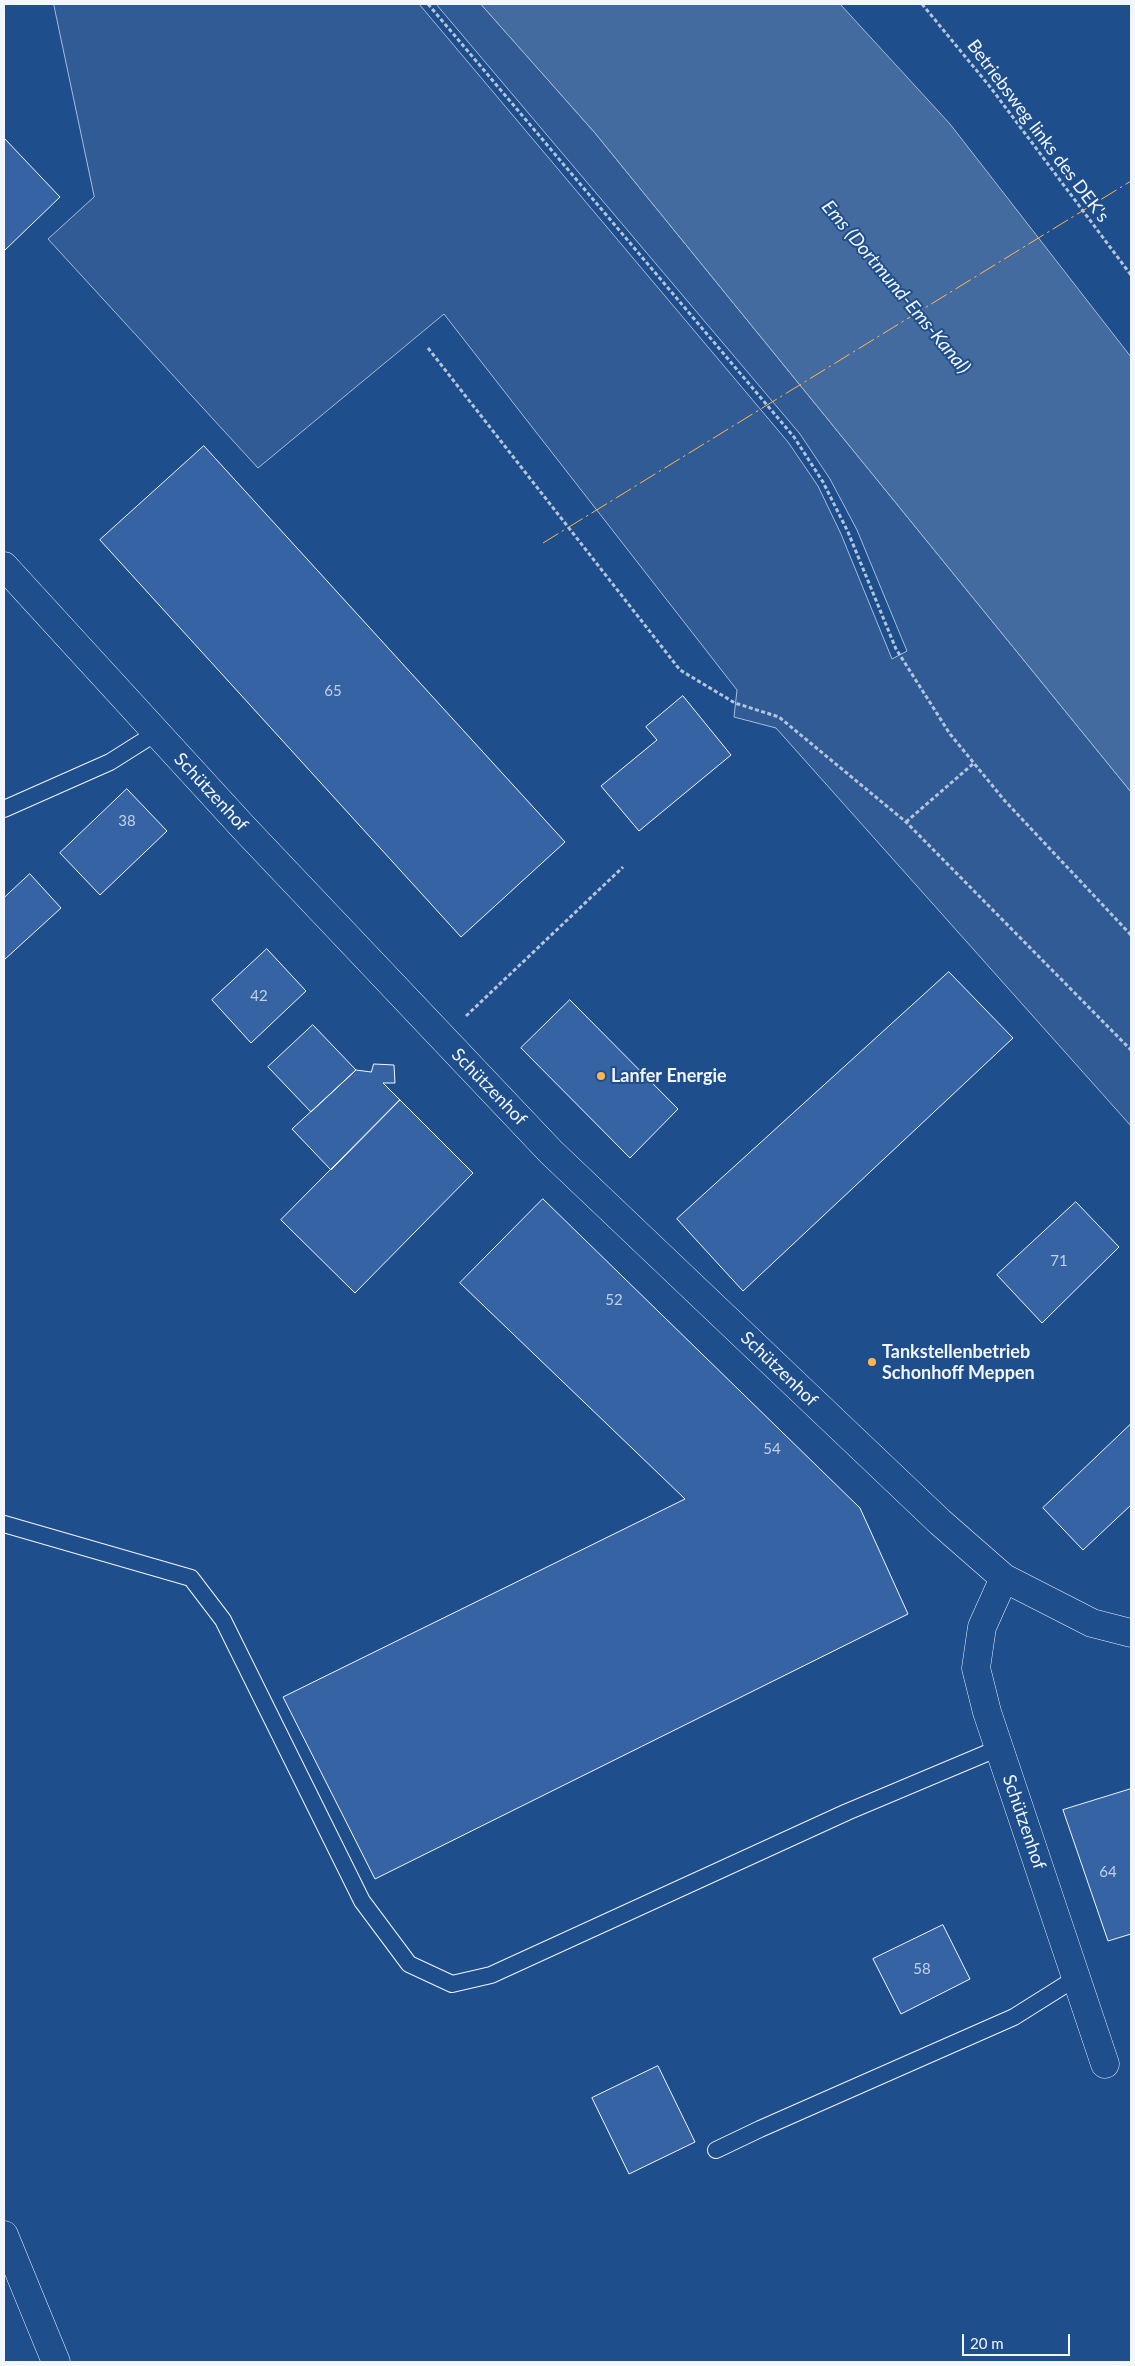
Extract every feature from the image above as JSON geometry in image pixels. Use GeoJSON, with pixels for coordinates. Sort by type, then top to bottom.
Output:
{"type":"FeatureCollection","features":[{"type":"Feature","properties":{"kind":"street","name":"Schützenhof"},"geometry":{"type":"LineString","coordinates":[[4,566],[156,733],[551,1152],[940,1522],[1004,1578],[1092,1623],[1131,1633]]}},
{"type":"Feature","properties":{"kind":"street","name":"Schützenhof"},"geometry":{"type":"LineString","coordinates":[[1004,1578],[982,1627],[976,1668],[987,1712],[1105,2064]]}},
{"type":"Feature","properties":{"kind":"street"},"geometry":{"type":"LineString","coordinates":[[4,2235],[56,2362]]}},
{"type":"Feature","properties":{"kind":"lane"},"geometry":{"type":"LineString","coordinates":[[4,809],[110,762],[156,733]]}},
{"type":"Feature","properties":{"kind":"lane"},"geometry":{"type":"LineString","coordinates":[[4,1524],[191,1578],[223,1620],[362,1901],[409,1964],[452,1984],[491,1976],[847,1812],[999,1748]]}},
{"type":"Feature","properties":{"kind":"lane"},"geometry":{"type":"LineString","coordinates":[[716,2150],[1014,2017],[1076,1978]]}},
{"type":"Feature","properties":{"kind":"path"},"geometry":{"type":"LineString","coordinates":[[428,4],[794,437],[822,482],[848,532],[896,649],[950,734],[1005,801],[1131,935]]}},
{"type":"Feature","properties":{"kind":"path","name":"Betriebsweg links des DEK's"},"geometry":{"type":"LineString","coordinates":[[922,4],[991,88],[1131,275]]}},
{"type":"Feature","properties":{"kind":"path"},"geometry":{"type":"LineString","coordinates":[[428,348],[680,670],[735,703],[779,717],[906,822],[1131,1050]]}},
{"type":"Feature","properties":{"kind":"path"},"geometry":{"type":"LineString","coordinates":[[906,822],[974,763]]}},
{"type":"Feature","properties":{"kind":"path"},"geometry":{"type":"LineString","coordinates":[[442,1038],[623,867]]}},
{"type":"Feature","properties":{"kind":"shaded area"},"geometry":{"type":"Polygon","coordinates":[[[54,4],[419,4],[788,442],[818,486],[841,534],[892,659],[907,651],[857,530],[830,479],[800,434],[436,4],[481,4],[595,133],[1131,792],[1131,1126],[776,728],[734,717],[737,690],[444,314],[258,468],[48,239],[94,197],[54,4]]]}},
{"type":"Feature","properties":{"kind":"water","name":"Ems (Dortmund-Ems-Kanal)"},"geometry":{"type":"Polygon","coordinates":[[[481,4],[840,4],[950,124],[1131,357],[1131,792],[595,133],[481,4]]]}},
{"type":"Feature","properties":{"kind":"building"},"geometry":{"type":"Polygon","coordinates":[[[4,138],[60,197],[4,251],[4,138]]]}},
{"type":"Feature","properties":{"kind":"building"},"geometry":{"type":"Polygon","coordinates":[[[204,446],[565,842],[461,937],[100,540],[204,446]]]}},
{"type":"Feature","properties":{"kind":"building"},"geometry":{"type":"Polygon","coordinates":[[[683,696],[731,755],[639,831],[601,786],[657,740],[646,727],[683,696]]]}},
{"type":"Feature","properties":{"kind":"building"},"geometry":{"type":"Polygon","coordinates":[[[127,789],[167,831],[100,895],[60,853],[127,789]]]}},
{"type":"Feature","properties":{"kind":"building"},"geometry":{"type":"Polygon","coordinates":[[[30,874],[61,908],[4,960],[4,898],[30,874]]]}},
{"type":"Feature","properties":{"kind":"building"},"geometry":{"type":"Polygon","coordinates":[[[267,949],[306,991],[251,1043],[212,1000],[267,949]]]}},
{"type":"Feature","properties":{"kind":"building"},"geometry":{"type":"Polygon","coordinates":[[[949,972],[1013,1038],[743,1291],[677,1219],[949,972]]]}},
{"type":"Feature","properties":{"kind":"building"},"geometry":{"type":"Polygon","coordinates":[[[570,1000],[678,1109],[630,1158],[521,1048],[570,1000]]]}},
{"type":"Feature","properties":{"kind":"building"},"geometry":{"type":"Polygon","coordinates":[[[313,1025],[356,1070],[311,1112],[268,1067],[313,1025]]]}},
{"type":"Feature","properties":{"kind":"building"},"geometry":{"type":"Polygon","coordinates":[[[374,1064],[394,1065],[395,1083],[383,1083],[400,1100],[331,1170],[292,1129],[356,1070],[371,1072],[374,1064]]]}},
{"type":"Feature","properties":{"kind":"building"},"geometry":{"type":"Polygon","coordinates":[[[400,1100],[473,1173],[355,1293],[281,1220],[400,1100]]]}},
{"type":"Feature","properties":{"kind":"building"},"geometry":{"type":"Polygon","coordinates":[[[543,1199],[860,1508],[908,1614],[375,1879],[283,1697],[685,1499],[460,1283],[543,1199]]]}},
{"type":"Feature","properties":{"kind":"building"},"geometry":{"type":"Polygon","coordinates":[[[1076,1202],[1119,1247],[1042,1323],[997,1275],[1076,1202]]]}},
{"type":"Feature","properties":{"kind":"building"},"geometry":{"type":"Polygon","coordinates":[[[1131,1424],[1131,1505],[1083,1550],[1043,1508],[1131,1424]]]}},
{"type":"Feature","properties":{"kind":"building"},"geometry":{"type":"Polygon","coordinates":[[[1131,1789],[1131,1934],[1108,1941],[1063,1810],[1131,1789]]]}},
{"type":"Feature","properties":{"kind":"building"},"geometry":{"type":"Polygon","coordinates":[[[943,1925],[970,1979],[901,2014],[873,1959],[943,1925]]]}},
{"type":"Feature","properties":{"kind":"building"},"geometry":{"type":"Polygon","coordinates":[[[658,2066],[695,2142],[629,2174],[592,2098],[658,2066]]]}},
{"type":"Feature","properties":{"kind":"power"},"geometry":{"type":"LineString","coordinates":[[543,543],[1131,181]]}},
{"type":"Feature","properties":{"kind":"place","name":"Lanfer Energie"},"geometry":{"type":"Point","coordinates":[601,1076]}},
{"type":"Feature","properties":{"kind":"place","name":"Tankstellenbetrieb Schonhoff Meppen"},"geometry":{"type":"Point","coordinates":[872,1362]}}]}
